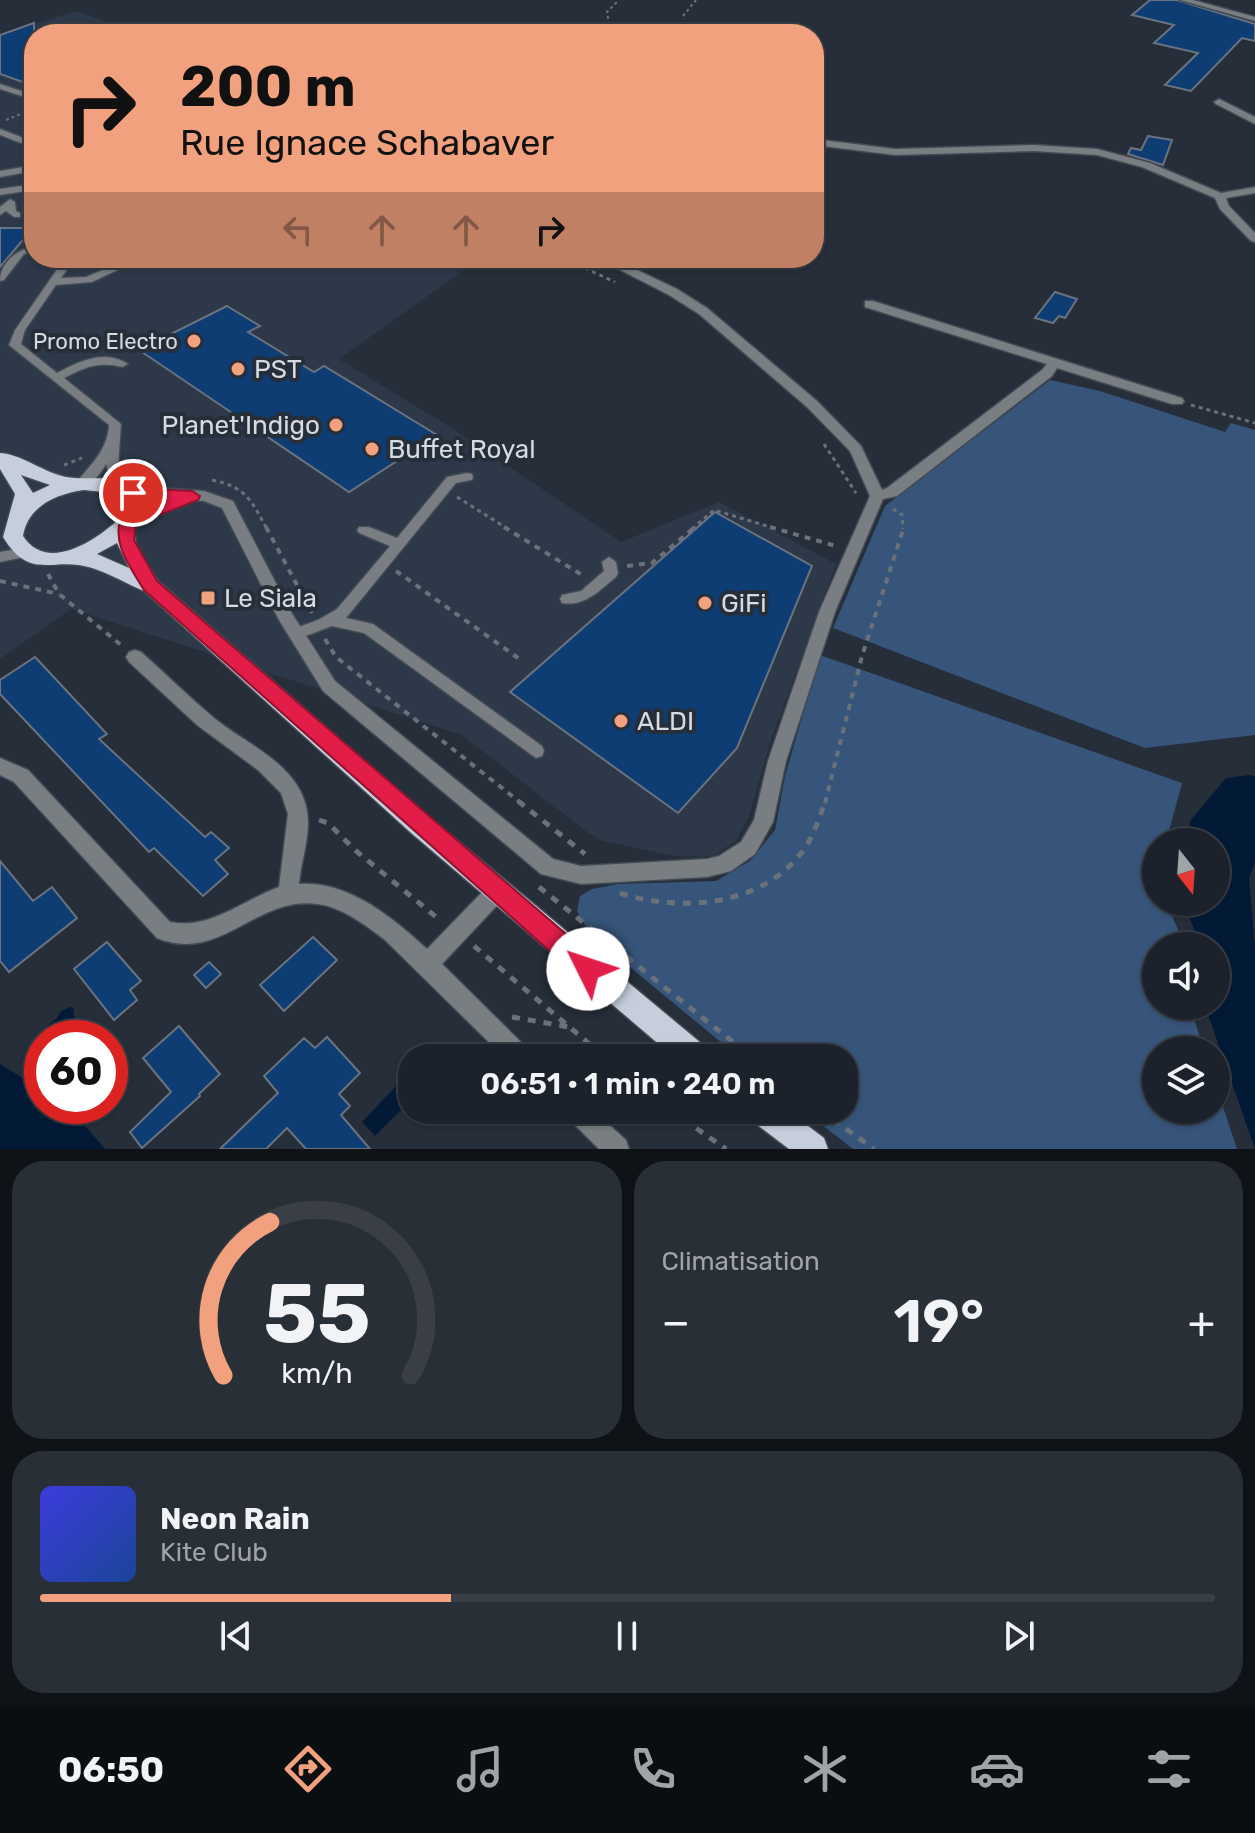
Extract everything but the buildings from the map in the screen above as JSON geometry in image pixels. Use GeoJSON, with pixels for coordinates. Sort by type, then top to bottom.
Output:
{"type":"FeatureCollection","features":[{"type":"Feature","properties":{"kind":"main road"},"geometry":{"type":"LineString","coordinates":[[1,457],[44,478],[78,484],[107,484],[121,490],[131,506],[126,540],[151,586]]}},
{"type":"Feature","properties":{"kind":"main road"},"geometry":{"type":"LineString","coordinates":[[1,457],[24,494],[11,527],[13,537],[24,553],[38,558],[101,563],[151,586],[588,969],[680,1044]]}},
{"type":"Feature","properties":{"kind":"main road"},"geometry":{"type":"LineString","coordinates":[[11,527],[44,495],[78,484]]}},
{"type":"Feature","properties":{"kind":"main road"},"geometry":{"type":"LineString","coordinates":[[68,558],[103,545],[127,522]]}},
{"type":"Feature","properties":{"kind":"main road"},"geometry":{"type":"LineString","coordinates":[[781,1124],[813,1149]]}},
{"type":"Feature","properties":{"kind":"street"},"geometry":{"type":"LineString","coordinates":[[1184,0],[1255,19]]}},
{"type":"Feature","properties":{"kind":"street"},"geometry":{"type":"LineString","coordinates":[[1219,102],[1255,121]]}},
{"type":"Feature","properties":{"kind":"street"},"geometry":{"type":"LineString","coordinates":[[824,143],[895,152],[985,147],[1097,152],[1146,165],[1220,196],[1255,190]]}},
{"type":"Feature","properties":{"kind":"street"},"geometry":{"type":"LineString","coordinates":[[1220,196],[1224,207],[1255,239]]}},
{"type":"Feature","properties":{"kind":"street"},"geometry":{"type":"LineString","coordinates":[[624,268],[673,292],[703,311],[812,404],[856,449],[875,500]]}},
{"type":"Feature","properties":{"kind":"street"},"geometry":{"type":"LineString","coordinates":[[869,304],[1177,401]]}},
{"type":"Feature","properties":{"kind":"street"},"geometry":{"type":"LineString","coordinates":[[121,490],[158,496],[207,496],[228,505],[295,634],[329,686],[548,867],[581,875],[707,868],[724,864],[748,848],[763,822],[777,761],[802,681],[875,500],[892,492],[1047,373],[1054,363]]}},
{"type":"Feature","properties":{"kind":"street"},"geometry":{"type":"LineString","coordinates":[[127,522],[192,496]]}},
{"type":"Feature","properties":{"kind":"street"},"geometry":{"type":"LineString","coordinates":[[135,657],[214,729],[259,759],[289,791],[298,813],[289,866],[289,894]]}},
{"type":"Feature","properties":{"kind":"street"},"geometry":{"type":"LineString","coordinates":[[0,766],[21,776],[164,931],[193,936],[209,932],[261,904],[289,894],[323,895],[356,907],[384,924],[507,1044]]}},
{"type":"Feature","properties":{"kind":"street"},"geometry":{"type":"LineString","coordinates":[[427,964],[498,890]]}},
{"type":"Feature","properties":{"kind":"street"},"geometry":{"type":"LineString","coordinates":[[591,1124],[617,1149]]}},
{"type":"Feature","properties":{"kind":"lane"},"geometry":{"type":"LineString","coordinates":[[0,86],[24,94]]}},
{"type":"Feature","properties":{"kind":"lane"},"geometry":{"type":"LineString","coordinates":[[0,132],[24,141]]}},
{"type":"Feature","properties":{"kind":"lane"},"geometry":{"type":"LineString","coordinates":[[2,172],[24,169]]}},
{"type":"Feature","properties":{"kind":"lane"},"geometry":{"type":"LineString","coordinates":[[0,192],[12,197]]}},
{"type":"Feature","properties":{"kind":"lane"},"geometry":{"type":"LineString","coordinates":[[0,212],[12,197],[24,192]]}},
{"type":"Feature","properties":{"kind":"lane"},"geometry":{"type":"LineString","coordinates":[[12,197],[11,212],[17,215]]}},
{"type":"Feature","properties":{"kind":"lane"},"geometry":{"type":"LineString","coordinates":[[0,278],[24,251]]}},
{"type":"Feature","properties":{"kind":"lane"},"geometry":{"type":"LineString","coordinates":[[63,268],[15,341],[19,350],[111,420],[116,438],[112,468],[121,490]]}},
{"type":"Feature","properties":{"kind":"lane"},"geometry":{"type":"LineString","coordinates":[[53,282],[88,280],[115,268]]}},
{"type":"Feature","properties":{"kind":"lane"},"geometry":{"type":"LineString","coordinates":[[56,378],[90,360],[102,359],[122,364]]}},
{"type":"Feature","properties":{"kind":"lane"},"geometry":{"type":"LineString","coordinates":[[78,484],[96,470],[116,438]]}},
{"type":"Feature","properties":{"kind":"lane"},"geometry":{"type":"LineString","coordinates":[[295,634],[332,620],[360,602],[399,544],[432,514],[452,480],[467,477]]}},
{"type":"Feature","properties":{"kind":"lane"},"geometry":{"type":"LineString","coordinates":[[364,530],[399,544]]}},
{"type":"Feature","properties":{"kind":"lane"},"geometry":{"type":"LineString","coordinates":[[0,557],[24,553]]}},
{"type":"Feature","properties":{"kind":"lane"},"geometry":{"type":"LineString","coordinates":[[567,599],[577,599],[598,584],[611,573],[611,565]]}},
{"type":"Feature","properties":{"kind":"lane"},"geometry":{"type":"LineString","coordinates":[[332,620],[368,628],[536,751]]}},
{"type":"Feature","properties":{"kind":"path"},"geometry":{"type":"LineString","coordinates":[[609,24],[607,12],[619,0]]}},
{"type":"Feature","properties":{"kind":"path"},"geometry":{"type":"LineString","coordinates":[[0,122],[24,113]]}},
{"type":"Feature","properties":{"kind":"path"},"geometry":{"type":"LineString","coordinates":[[585,268],[621,284]]}},
{"type":"Feature","properties":{"kind":"path"},"geometry":{"type":"LineString","coordinates":[[1177,401],[1255,423]]}},
{"type":"Feature","properties":{"kind":"path"},"geometry":{"type":"LineString","coordinates":[[316,626],[336,657],[586,855],[614,889],[633,899],[686,903],[715,901],[763,885],[798,857],[818,824],[865,645],[904,527],[902,515],[852,489],[818,436]]}},
{"type":"Feature","properties":{"kind":"path"},"geometry":{"type":"LineString","coordinates":[[53,470],[75,459],[88,458]]}},
{"type":"Feature","properties":{"kind":"path"},"geometry":{"type":"LineString","coordinates":[[445,489],[598,584]]}},
{"type":"Feature","properties":{"kind":"path"},"geometry":{"type":"LineString","coordinates":[[611,565],[652,563],[714,510],[853,552]]}},
{"type":"Feature","properties":{"kind":"path"},"geometry":{"type":"LineString","coordinates":[[391,560],[521,660]]}},
{"type":"Feature","properties":{"kind":"path"},"geometry":{"type":"LineString","coordinates":[[0,581],[59,594],[135,657]]}},
{"type":"Feature","properties":{"kind":"path"},"geometry":{"type":"LineString","coordinates":[[298,813],[328,823],[355,850],[590,1044]]}},
{"type":"Feature","properties":{"kind":"path"},"geometry":{"type":"LineString","coordinates":[[536,884],[735,1044]]}},
{"type":"Feature","properties":{"kind":"path"},"geometry":{"type":"LineString","coordinates":[[496,1033],[514,1015],[572,1028]]}},
{"type":"Feature","properties":{"kind":"path"},"geometry":{"type":"LineString","coordinates":[[690,1124],[726,1149]]}},
{"type":"Feature","properties":{"kind":"path"},"geometry":{"type":"LineString","coordinates":[[839,1124],[874,1149]]}},
{"type":"Feature","properties":{"kind":"shaded area"},"geometry":{"type":"Polygon","coordinates":[[[76,11],[114,24],[35,24],[76,11]]]}},
{"type":"Feature","properties":{"kind":"shaded area"},"geometry":{"type":"Polygon","coordinates":[[[24,27],[24,268],[467,268],[339,359],[450,427],[621,542],[719,502],[836,564],[770,743],[749,816],[736,841],[714,855],[703,857],[674,856],[603,841],[587,832],[462,735],[71,609],[0,659],[0,35],[24,27]]]}},
{"type":"Feature","properties":{"kind":"shaded area"},"geometry":{"type":"Polygon","coordinates":[[[1050,380],[1100,391],[1225,432],[1231,423],[1255,430],[1255,735],[1145,748],[833,628],[885,506],[1050,380]]]}},
{"type":"Feature","properties":{"kind":"shaded area"},"geometry":{"type":"Polygon","coordinates":[[[820,655],[1182,783],[1170,828],[1142,828],[1142,916],[1172,916],[1179,932],[1142,932],[1142,1020],[1194,1020],[1200,1036],[1142,1036],[1142,1124],[1229,1124],[1237,1149],[853,1149],[821,1124],[858,1124],[858,1044],[723,1044],[590,934],[577,911],[580,896],[592,889],[618,884],[716,881],[750,861],[775,830],[785,776],[820,655]]]}},
{"type":"Feature","properties":{"kind":"shaded area"},"geometry":{"type":"Polygon","coordinates":[[[1255,776],[1255,862],[1249,879],[1255,947],[1255,1149],[1230,1078],[1230,1036],[1215,1036],[1210,1020],[1230,1020],[1230,932],[1195,932],[1189,916],[1230,916],[1230,828],[1189,828],[1190,821],[1226,778],[1255,776]]]}},
{"type":"Feature","properties":{"kind":"shaded area"},"geometry":{"type":"Polygon","coordinates":[[[74,1008],[77,1020],[54,1020],[61,1011],[74,1008]]]}},
{"type":"Feature","properties":{"kind":"shaded area"},"geometry":{"type":"Polygon","coordinates":[[[0,1064],[24,1079],[24,1124],[84,1124],[105,1149],[0,1149],[0,1064]]]}},
{"type":"Feature","properties":{"kind":"shaded area"},"geometry":{"type":"Polygon","coordinates":[[[396,1086],[398,1113],[375,1136],[362,1122],[396,1086]]]}},
{"type":"Feature","properties":{"kind":"place","name":"Promo Electro"},"geometry":{"type":"Point","coordinates":[194,341]}},
{"type":"Feature","properties":{"kind":"place","name":"PST"},"geometry":{"type":"Point","coordinates":[238,369]}},
{"type":"Feature","properties":{"kind":"place","name":"Planet'Indigo"},"geometry":{"type":"Point","coordinates":[336,425]}},
{"type":"Feature","properties":{"kind":"place","name":"Buffet Royal"},"geometry":{"type":"Point","coordinates":[372,449]}},
{"type":"Feature","properties":{"kind":"place","name":"Le Siala"},"geometry":{"type":"Point","coordinates":[208,598]}},
{"type":"Feature","properties":{"kind":"place","name":"GiFi"},"geometry":{"type":"Point","coordinates":[705,603]}},
{"type":"Feature","properties":{"kind":"place","name":"ALDI"},"geometry":{"type":"Point","coordinates":[621,721]}},
{"type":"Feature","properties":{"kind":"route"},"geometry":{"type":"LineString","coordinates":[[133,493],[192,496],[128,520],[126,524],[126,540],[131,553],[151,586],[588,969]]}}]}
